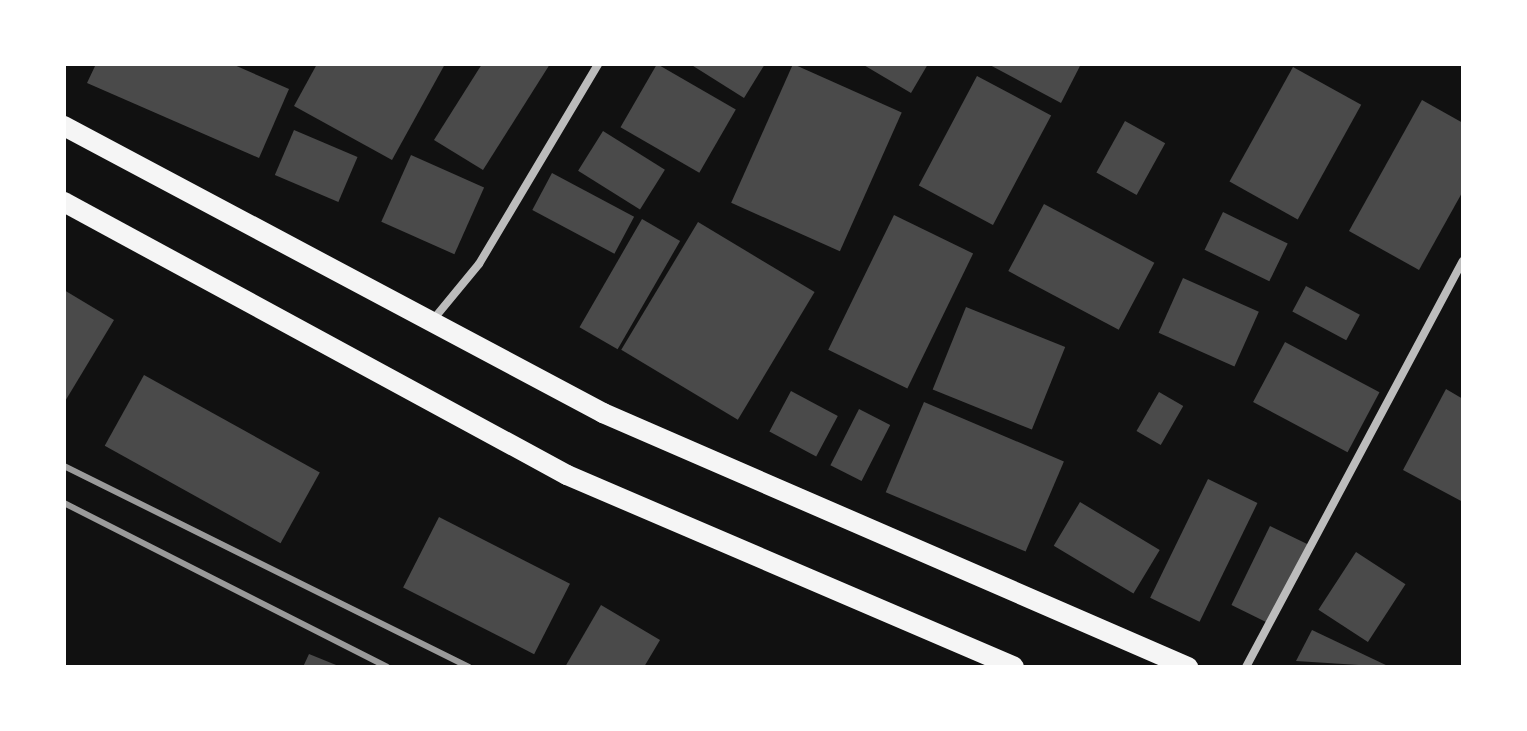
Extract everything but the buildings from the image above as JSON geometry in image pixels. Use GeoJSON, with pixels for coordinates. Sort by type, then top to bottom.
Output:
{"type":"FeatureCollection","features":[{"type":"Feature","properties":{"kind":"main road"},"geometry":{"type":"LineString","coordinates":[[64,126],[429,324],[603,413],[1188,667]]}},
{"type":"Feature","properties":{"kind":"main road"},"geometry":{"type":"LineString","coordinates":[[64,202],[567,475],[1014,667]]}},
{"type":"Feature","properties":{"kind":"street"},"geometry":{"type":"LineString","coordinates":[[429,324],[479,264],[598,64]]}},
{"type":"Feature","properties":{"kind":"street"},"geometry":{"type":"LineString","coordinates":[[1246,667],[1463,261]]}},
{"type":"Feature","properties":{"kind":"railway"},"geometry":{"type":"LineString","coordinates":[[64,466],[469,667]]}},
{"type":"Feature","properties":{"kind":"railway"},"geometry":{"type":"LineString","coordinates":[[64,503],[387,667]]}}]}
